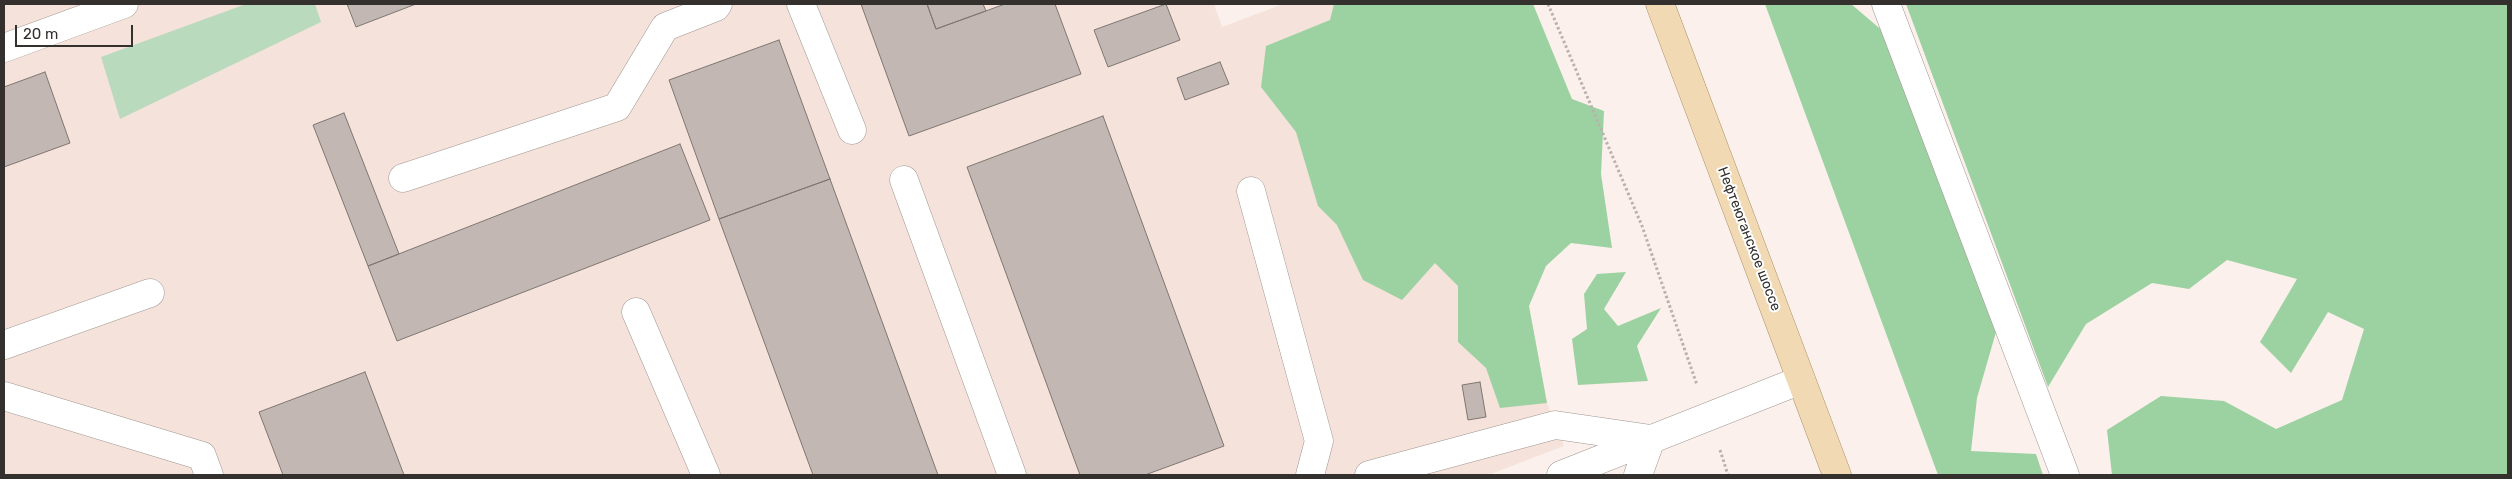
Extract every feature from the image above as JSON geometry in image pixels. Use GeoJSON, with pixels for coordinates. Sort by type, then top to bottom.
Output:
{"type":"FeatureCollection","features":[{"type":"Feature","properties":{"kind":"main road","name":"Нефтеюганское шоссе"},"geometry":{"type":"LineString","coordinates":[[1660,4],[1837,475]]}},
{"type":"Feature","properties":{"kind":"lane"},"geometry":{"type":"LineString","coordinates":[[4,48],[124,4]]}},
{"type":"Feature","properties":{"kind":"lane"},"geometry":{"type":"LineString","coordinates":[[403,178],[617,107],[665,27],[716,8],[718,4]]}},
{"type":"Feature","properties":{"kind":"lane"},"geometry":{"type":"LineString","coordinates":[[801,4],[852,130]]}},
{"type":"Feature","properties":{"kind":"lane"},"geometry":{"type":"LineString","coordinates":[[1886,4],[2066,475]]}},
{"type":"Feature","properties":{"kind":"lane"},"geometry":{"type":"LineString","coordinates":[[904,180],[1012,475]]}},
{"type":"Feature","properties":{"kind":"lane"},"geometry":{"type":"LineString","coordinates":[[1251,191],[1319,441],[1310,475]]}},
{"type":"Feature","properties":{"kind":"lane"},"geometry":{"type":"LineString","coordinates":[[4,345],[150,293]]}},
{"type":"Feature","properties":{"kind":"lane"},"geometry":{"type":"LineString","coordinates":[[636,312],[706,475]]}},
{"type":"Feature","properties":{"kind":"lane"},"geometry":{"type":"LineString","coordinates":[[1561,475],[1802,380]]}},
{"type":"Feature","properties":{"kind":"lane"},"geometry":{"type":"LineString","coordinates":[[4,396],[202,456],[209,475]]}},
{"type":"Feature","properties":{"kind":"lane"},"geometry":{"type":"LineString","coordinates":[[1370,475],[1555,425],[1651,439]]}},
{"type":"Feature","properties":{"kind":"lane"},"geometry":{"type":"LineString","coordinates":[[1638,475],[1651,439]]}},
{"type":"Feature","properties":{"kind":"path"},"geometry":{"type":"LineString","coordinates":[[1548,4],[1642,226],[1728,475]]}},
{"type":"Feature","properties":{"kind":"shaded area"},"geometry":{"type":"Polygon","coordinates":[[[4,4],[1214,4],[1222,27],[1283,4],[1409,4],[1513,221],[1547,403],[1564,446],[1488,475],[4,475],[4,4]]]}},
{"type":"Feature","properties":{"kind":"green space"},"geometry":{"type":"Polygon","coordinates":[[[246,4],[315,4],[321,22],[120,119],[101,57],[246,4]]]}},
{"type":"Feature","properties":{"kind":"green space"},"geometry":{"type":"Polygon","coordinates":[[[1334,4],[1533,4],[1572,99],[1604,111],[1601,174],[1612,248],[1571,243],[1546,266],[1529,306],[1547,403],[1500,408],[1486,368],[1458,342],[1458,286],[1435,263],[1402,300],[1363,280],[1337,225],[1318,206],[1296,132],[1261,87],[1266,46],[1330,20],[1334,4]]]}},
{"type":"Feature","properties":{"kind":"green space"},"geometry":{"type":"Polygon","coordinates":[[[1765,4],[1851,4],[1884,32],[1996,332],[1977,398],[1971,451],[2036,454],[2043,475],[1938,475],[1765,4]]]}},
{"type":"Feature","properties":{"kind":"green space"},"geometry":{"type":"Polygon","coordinates":[[[1906,4],[2508,4],[2508,475],[2112,475],[2107,430],[2161,396],[2224,401],[2276,429],[2342,400],[2364,329],[2328,312],[2291,373],[2260,342],[2297,279],[2227,260],[2189,289],[2152,283],[2086,324],[2048,387],[1906,4]]]}},
{"type":"Feature","properties":{"kind":"green space"},"geometry":{"type":"Polygon","coordinates":[[[1626,272],[1604,309],[1618,326],[1661,308],[1637,346],[1648,381],[1578,385],[1572,339],[1587,329],[1584,294],[1597,274],[1626,272]]]}},
{"type":"Feature","properties":{"kind":"building"},"geometry":{"type":"Polygon","coordinates":[[[347,4],[416,4],[356,27],[347,4]]]}},
{"type":"Feature","properties":{"kind":"building"},"geometry":{"type":"Polygon","coordinates":[[[861,4],[927,4],[936,29],[1005,4],[1055,4],[1081,74],[909,136],[861,4]]]}},
{"type":"Feature","properties":{"kind":"building"},"geometry":{"type":"Polygon","coordinates":[[[927,4],[983,4],[986,11],[936,29],[927,4]]]}},
{"type":"Feature","properties":{"kind":"building"},"geometry":{"type":"Polygon","coordinates":[[[1166,4],[1180,40],[1108,67],[1094,30],[1166,4]]]}},
{"type":"Feature","properties":{"kind":"building"},"geometry":{"type":"Polygon","coordinates":[[[779,40],[830,179],[719,219],[669,80],[779,40]]]}},
{"type":"Feature","properties":{"kind":"building"},"geometry":{"type":"Polygon","coordinates":[[[1220,62],[1229,84],[1185,100],[1177,78],[1220,62]]]}},
{"type":"Feature","properties":{"kind":"building"},"geometry":{"type":"Polygon","coordinates":[[[45,72],[70,143],[4,167],[4,87],[45,72]]]}},
{"type":"Feature","properties":{"kind":"building"},"geometry":{"type":"Polygon","coordinates":[[[344,113],[399,254],[368,266],[313,125],[344,113]]]}},
{"type":"Feature","properties":{"kind":"building"},"geometry":{"type":"Polygon","coordinates":[[[1103,116],[1224,446],[1145,475],[1080,475],[967,167],[1103,116]]]}},
{"type":"Feature","properties":{"kind":"building"},"geometry":{"type":"Polygon","coordinates":[[[680,144],[710,220],[397,341],[368,266],[680,144]]]}},
{"type":"Feature","properties":{"kind":"building"},"geometry":{"type":"Polygon","coordinates":[[[830,179],[938,475],[813,475],[719,219],[830,179]]]}},
{"type":"Feature","properties":{"kind":"building"},"geometry":{"type":"Polygon","coordinates":[[[365,372],[404,475],[283,475],[259,412],[365,372]]]}},
{"type":"Feature","properties":{"kind":"building"},"geometry":{"type":"Polygon","coordinates":[[[1480,382],[1486,417],[1468,420],[1462,385],[1480,382]]]}}]}
